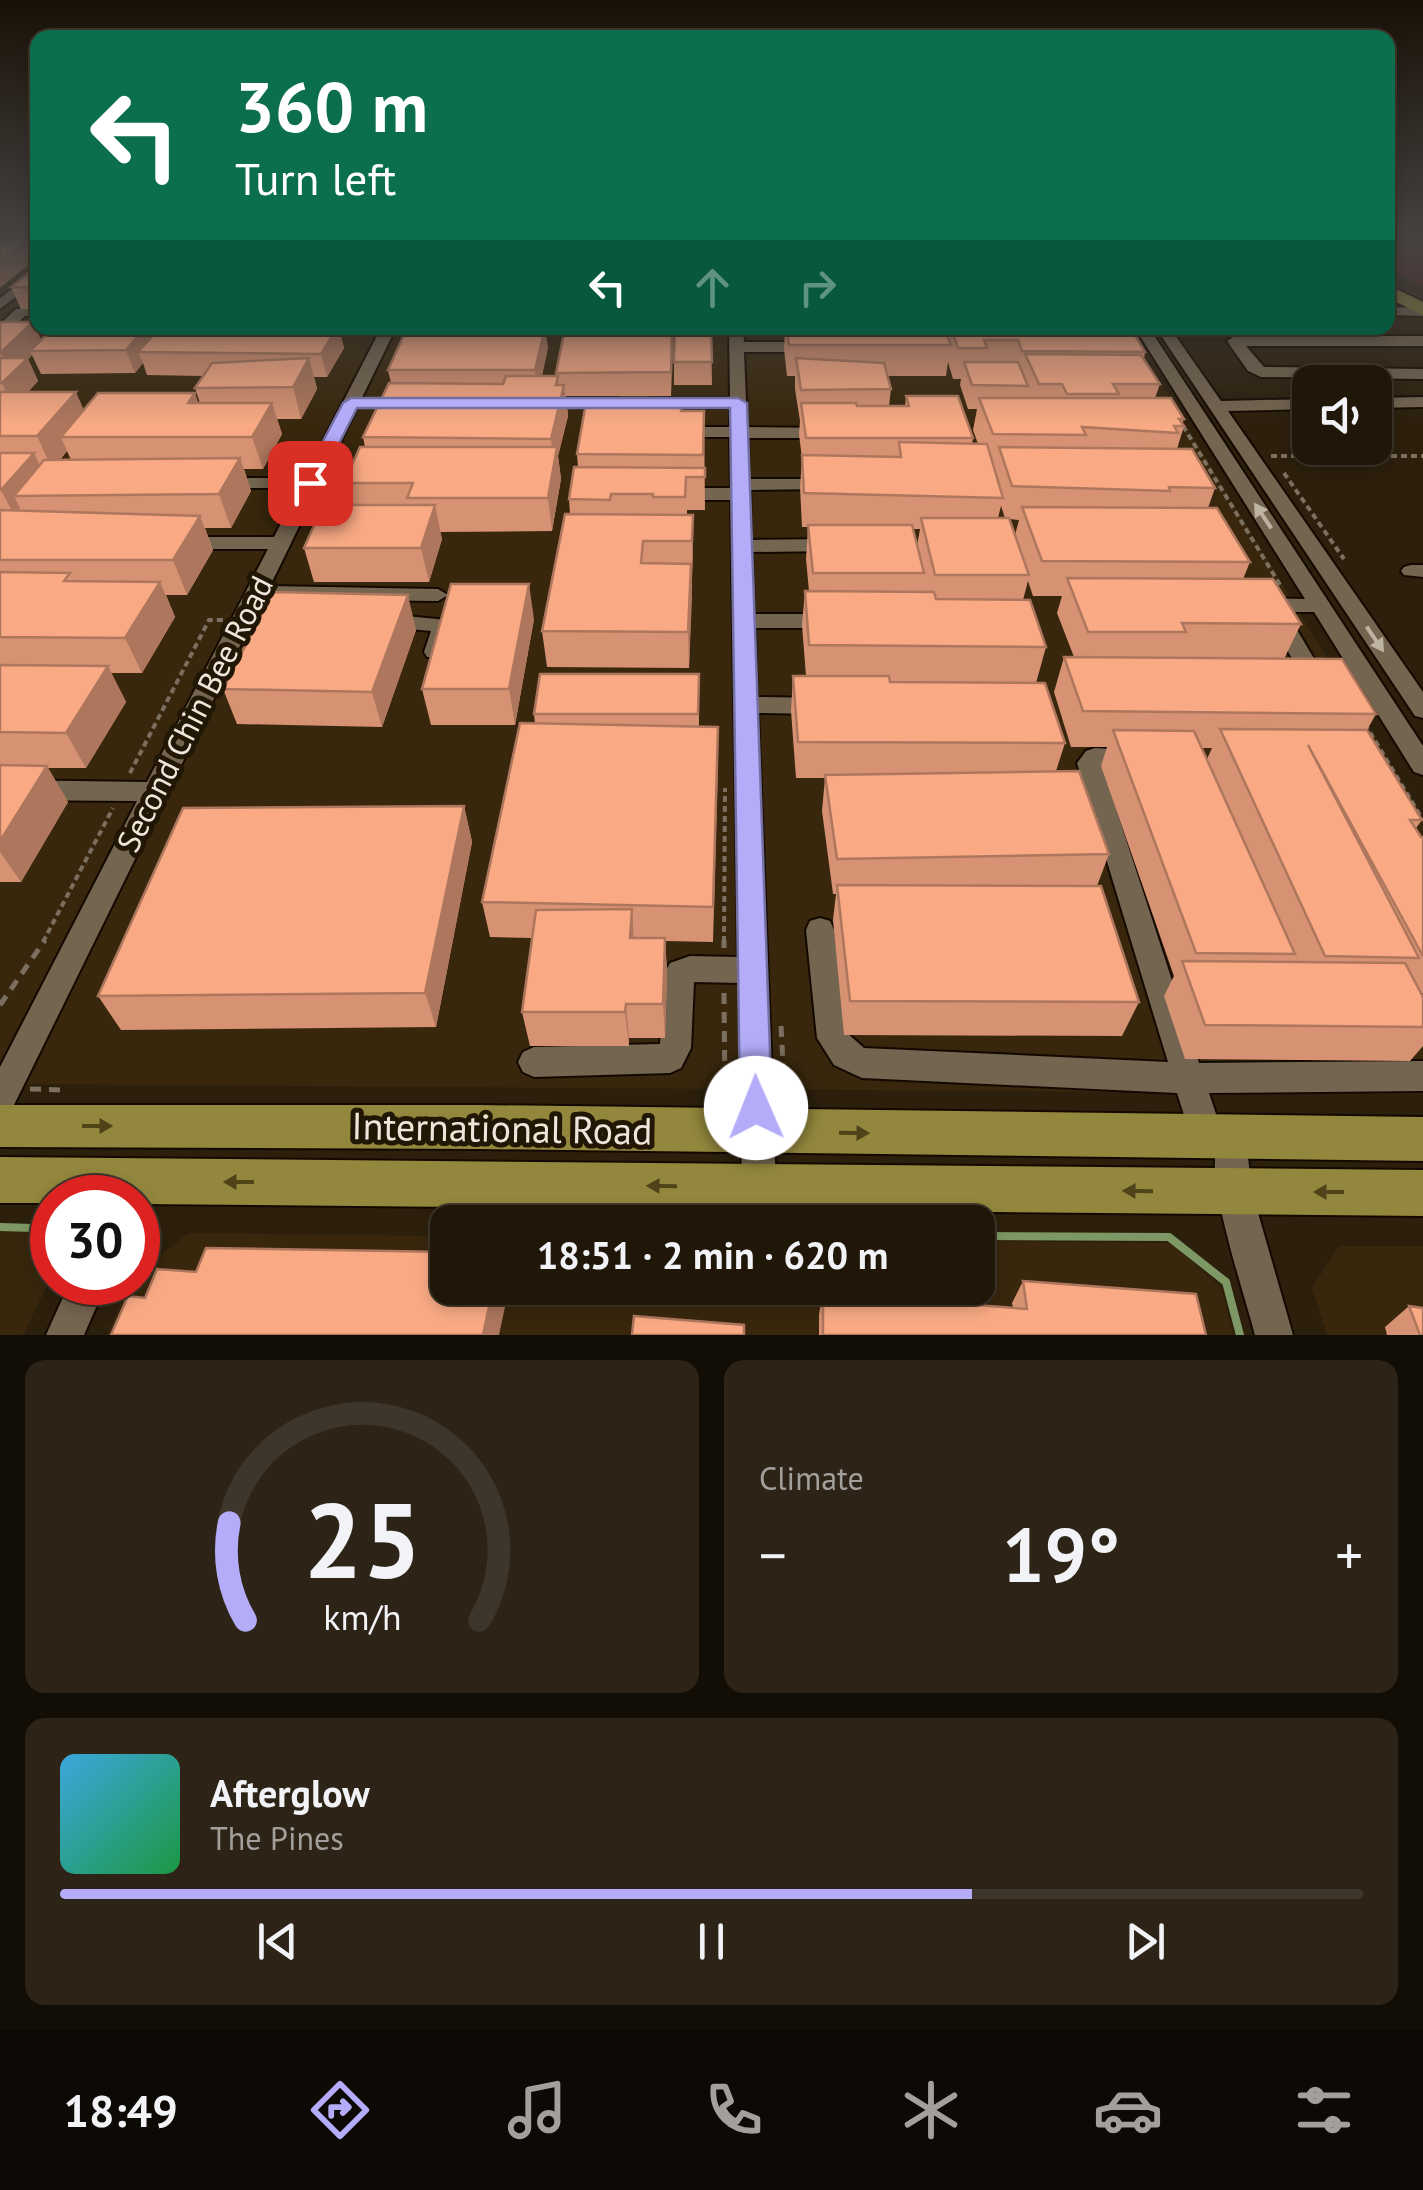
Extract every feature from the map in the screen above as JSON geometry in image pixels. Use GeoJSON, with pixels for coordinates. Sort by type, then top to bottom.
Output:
{"type":"FeatureCollection","features":[{"type":"Feature","properties":{"kind":"main road","name":"International Road"},"geometry":{"type":"LineString","coordinates":[[0,1126],[1423,1139]]}},
{"type":"Feature","properties":{"kind":"main road","name":"International Road"},"geometry":{"type":"LineString","coordinates":[[0,1180],[30,1182]]}},
{"type":"Feature","properties":{"kind":"main road","name":"International Road"},"geometry":{"type":"LineString","coordinates":[[160,1190],[759,1188],[1423,1193]]}},
{"type":"Feature","properties":{"kind":"street"},"geometry":{"type":"LineString","coordinates":[[1395,303],[1420,305]]}},
{"type":"Feature","properties":{"kind":"street"},"geometry":{"type":"LineString","coordinates":[[1395,310],[1420,305]]}},
{"type":"Feature","properties":{"kind":"street"},"geometry":{"type":"LineString","coordinates":[[2,327],[21,312],[30,311]]}},
{"type":"Feature","properties":{"kind":"street"},"geometry":{"type":"LineString","coordinates":[[2,327],[30,327]]}},
{"type":"Feature","properties":{"kind":"street","name":"Second Chin Bee Road"},"geometry":{"type":"LineString","coordinates":[[0,1100],[156,792],[251,620],[256,592],[292,531],[310,483],[361,403],[386,335]]}},
{"type":"Feature","properties":{"kind":"street"},"geometry":{"type":"LineString","coordinates":[[732,335],[739,432],[759,1188]]}},
{"type":"Feature","properties":{"kind":"street"},"geometry":{"type":"LineString","coordinates":[[746,335],[828,347]]}},
{"type":"Feature","properties":{"kind":"street"},"geometry":{"type":"LineString","coordinates":[[1141,335],[1208,413],[1423,710]]}},
{"type":"Feature","properties":{"kind":"street"},"geometry":{"type":"LineString","coordinates":[[1167,335],[1208,413],[1221,470],[1321,606],[1423,766]]}},
{"type":"Feature","properties":{"kind":"street"},"geometry":{"type":"LineString","coordinates":[[1309,335],[1234,341],[1261,372],[1423,374]]}},
{"type":"Feature","properties":{"kind":"street"},"geometry":{"type":"LineString","coordinates":[[1336,335],[1423,341]]}},
{"type":"Feature","properties":{"kind":"street"},"geometry":{"type":"LineString","coordinates":[[1392,402],[1423,402]]}},
{"type":"Feature","properties":{"kind":"street"},"geometry":{"type":"LineString","coordinates":[[528,403],[738,403]]}},
{"type":"Feature","properties":{"kind":"street"},"geometry":{"type":"LineString","coordinates":[[1180,420],[1208,413],[1292,406]]}},
{"type":"Feature","properties":{"kind":"street"},"geometry":{"type":"LineString","coordinates":[[654,432],[852,434]]}},
{"type":"Feature","properties":{"kind":"street"},"geometry":{"type":"LineString","coordinates":[[196,483],[310,483]]}},
{"type":"Feature","properties":{"kind":"street"},"geometry":{"type":"LineString","coordinates":[[658,494],[852,484]]}},
{"type":"Feature","properties":{"kind":"street"},"geometry":{"type":"LineString","coordinates":[[162,543],[292,531]]}},
{"type":"Feature","properties":{"kind":"street"},"geometry":{"type":"LineString","coordinates":[[742,546],[850,545]]}},
{"type":"Feature","properties":{"kind":"street"},"geometry":{"type":"LineString","coordinates":[[256,592],[438,594]]}},
{"type":"Feature","properties":{"kind":"street"},"geometry":{"type":"LineString","coordinates":[[1321,606],[1265,605],[1301,672],[1364,673]]}},
{"type":"Feature","properties":{"kind":"street"},"geometry":{"type":"LineString","coordinates":[[370,621],[439,624],[442,632],[431,666]]}},
{"type":"Feature","properties":{"kind":"street"},"geometry":{"type":"LineString","coordinates":[[744,621],[850,622]]}},
{"type":"Feature","properties":{"kind":"street"},"geometry":{"type":"LineString","coordinates":[[746,705],[838,706]]}},
{"type":"Feature","properties":{"kind":"street"},"geometry":{"type":"LineString","coordinates":[[1170,757],[1095,756],[1089,763],[1188,1078],[1223,1137],[1230,1157],[1235,1192],[1274,1335]]}},
{"type":"Feature","properties":{"kind":"street"},"geometry":{"type":"LineString","coordinates":[[0,790],[156,792]]}},
{"type":"Feature","properties":{"kind":"street"},"geometry":{"type":"LineString","coordinates":[[820,930],[832,1038],[845,1055],[862,1063],[1188,1078],[1423,1076]]}},
{"type":"Feature","properties":{"kind":"street"},"geometry":{"type":"LineString","coordinates":[[534,1062],[665,1060],[675,1048],[680,972],[690,968],[752,970]]}},
{"type":"Feature","properties":{"kind":"street"},"geometry":{"type":"LineString","coordinates":[[65,1335],[79,1305]]}},
{"type":"Feature","properties":{"kind":"path"},"geometry":{"type":"LineString","coordinates":[[1180,420],[1221,470],[1265,605]]}},
{"type":"Feature","properties":{"kind":"path"},"geometry":{"type":"LineString","coordinates":[[1266,456],[1423,456]]}},
{"type":"Feature","properties":{"kind":"path"},"geometry":{"type":"LineString","coordinates":[[0,1005],[55,925],[209,620],[251,620]]}},
{"type":"Feature","properties":{"kind":"path"},"geometry":{"type":"LineString","coordinates":[[1363,722],[1423,820]]}},
{"type":"Feature","properties":{"kind":"shaded area"},"geometry":{"type":"Polygon","coordinates":[[[0,300],[30,300],[30,335],[1131,335],[1423,816],[1423,1094],[0,1084],[0,300]]]}},
{"type":"Feature","properties":{"kind":"shaded area"},"geometry":{"type":"Polygon","coordinates":[[[0,1231],[30,1231],[30,1305],[38,1305],[23,1335],[0,1335],[0,1231]]]}},
{"type":"Feature","properties":{"kind":"shaded area"},"geometry":{"type":"Polygon","coordinates":[[[189,1233],[430,1236],[430,1305],[995,1305],[995,1241],[1171,1243],[1221,1287],[1233,1335],[107,1335],[120,1305],[160,1305],[160,1255],[189,1233]]]}},
{"type":"Feature","properties":{"kind":"shaded area"},"geometry":{"type":"Polygon","coordinates":[[[1339,1246],[1423,1246],[1423,1335],[1327,1335],[1312,1288],[1339,1246]]]}},
{"type":"Feature","properties":{"kind":"building"},"geometry":{"type":"Polygon","coordinates":[[[0,322],[30,322],[30,325],[0,353],[0,322]]]}},
{"type":"Feature","properties":{"kind":"building"},"geometry":{"type":"Polygon","coordinates":[[[46,335],[139,335],[126,350],[30,351],[46,335]]]}},
{"type":"Feature","properties":{"kind":"building"},"geometry":{"type":"Polygon","coordinates":[[[154,335],[333,335],[321,354],[138,352],[154,335]]]}},
{"type":"Feature","properties":{"kind":"building"},"geometry":{"type":"Polygon","coordinates":[[[404,335],[543,335],[535,370],[388,370],[404,335]]]}},
{"type":"Feature","properties":{"kind":"building"},"geometry":{"type":"Polygon","coordinates":[[[564,335],[672,335],[671,372],[556,373],[564,335]]]}},
{"type":"Feature","properties":{"kind":"building"},"geometry":{"type":"Polygon","coordinates":[[[675,335],[711,335],[712,362],[674,362],[675,335]]]}},
{"type":"Feature","properties":{"kind":"building"},"geometry":{"type":"Polygon","coordinates":[[[788,335],[947,335],[951,345],[789,345],[788,335]]]}},
{"type":"Feature","properties":{"kind":"building"},"geometry":{"type":"Polygon","coordinates":[[[953,335],[1135,335],[1145,352],[1022,351],[1018,340],[984,340],[987,348],[958,348],[953,335]]]}},
{"type":"Feature","properties":{"kind":"building"},"geometry":{"type":"Polygon","coordinates":[[[1025,354],[1141,355],[1160,384],[1113,384],[1119,394],[1067,394],[1062,384],[1039,384],[1025,354]]]}},
{"type":"Feature","properties":{"kind":"building"},"geometry":{"type":"Polygon","coordinates":[[[0,358],[28,358],[0,383],[0,358]]]}},
{"type":"Feature","properties":{"kind":"building"},"geometry":{"type":"Polygon","coordinates":[[[309,358],[293,387],[195,388],[212,363],[309,358]]]}},
{"type":"Feature","properties":{"kind":"building"},"geometry":{"type":"Polygon","coordinates":[[[796,358],[884,363],[891,389],[801,390],[796,358]]]}},
{"type":"Feature","properties":{"kind":"building"},"geometry":{"type":"Polygon","coordinates":[[[964,362],[1018,362],[1028,386],[972,385],[964,362]]]}},
{"type":"Feature","properties":{"kind":"building"},"geometry":{"type":"Polygon","coordinates":[[[506,376],[558,376],[556,385],[564,385],[551,439],[363,437],[389,383],[503,384],[506,376]]]}},
{"type":"Feature","properties":{"kind":"building"},"geometry":{"type":"Polygon","coordinates":[[[0,392],[76,392],[37,436],[0,436],[0,392]]]}},
{"type":"Feature","properties":{"kind":"building"},"geometry":{"type":"Polygon","coordinates":[[[98,393],[195,393],[188,403],[272,403],[252,437],[61,437],[98,393]]]}},
{"type":"Feature","properties":{"kind":"building"},"geometry":{"type":"Polygon","coordinates":[[[906,396],[958,396],[973,438],[806,438],[801,403],[909,406],[906,396]]]}},
{"type":"Feature","properties":{"kind":"building"},"geometry":{"type":"Polygon","coordinates":[[[979,398],[1171,398],[1184,426],[1174,426],[1178,433],[1082,427],[1086,435],[993,434],[979,398]]]}},
{"type":"Feature","properties":{"kind":"building"},"geometry":{"type":"Polygon","coordinates":[[[586,403],[681,403],[681,411],[704,411],[703,455],[577,454],[586,403]]]}},
{"type":"Feature","properties":{"kind":"building"},"geometry":{"type":"Polygon","coordinates":[[[899,442],[987,444],[1003,498],[804,493],[802,455],[901,457],[899,442]]]}},
{"type":"Feature","properties":{"kind":"building"},"geometry":{"type":"Polygon","coordinates":[[[360,447],[557,447],[548,498],[407,498],[413,483],[344,483],[360,447]]]}},
{"type":"Feature","properties":{"kind":"building"},"geometry":{"type":"Polygon","coordinates":[[[999,447],[1192,449],[1215,488],[1169,487],[1170,491],[1012,486],[999,447]]]}},
{"type":"Feature","properties":{"kind":"building"},"geometry":{"type":"Polygon","coordinates":[[[0,453],[34,453],[1,490],[0,490],[0,453]]]}},
{"type":"Feature","properties":{"kind":"building"},"geometry":{"type":"Polygon","coordinates":[[[240,458],[219,494],[14,496],[44,460],[240,458]]]}},
{"type":"Feature","properties":{"kind":"building"},"geometry":{"type":"Polygon","coordinates":[[[574,467],[705,468],[705,477],[686,477],[685,497],[611,494],[610,500],[569,499],[574,467]]]}},
{"type":"Feature","properties":{"kind":"building"},"geometry":{"type":"Polygon","coordinates":[[[323,505],[435,505],[421,548],[304,548],[323,505]]]}},
{"type":"Feature","properties":{"kind":"building"},"geometry":{"type":"Polygon","coordinates":[[[1022,507],[1217,508],[1250,562],[1042,561],[1022,507]]]}},
{"type":"Feature","properties":{"kind":"building"},"geometry":{"type":"Polygon","coordinates":[[[0,510],[200,516],[173,560],[0,560],[0,510]]]}},
{"type":"Feature","properties":{"kind":"building"},"geometry":{"type":"Polygon","coordinates":[[[565,514],[693,515],[692,541],[643,541],[641,563],[691,564],[688,632],[542,631],[565,514]]]}},
{"type":"Feature","properties":{"kind":"building"},"geometry":{"type":"Polygon","coordinates":[[[921,518],[1009,518],[1029,575],[935,575],[921,518]]]}},
{"type":"Feature","properties":{"kind":"building"},"geometry":{"type":"Polygon","coordinates":[[[808,525],[912,525],[924,573],[813,573],[808,525]]]}},
{"type":"Feature","properties":{"kind":"building"},"geometry":{"type":"Polygon","coordinates":[[[0,572],[70,573],[64,581],[160,582],[125,638],[0,637],[0,572]]]}},
{"type":"Feature","properties":{"kind":"building"},"geometry":{"type":"Polygon","coordinates":[[[1067,578],[1273,579],[1301,624],[1182,623],[1186,632],[1088,632],[1067,578]]]}},
{"type":"Feature","properties":{"kind":"building"},"geometry":{"type":"Polygon","coordinates":[[[451,584],[529,584],[509,689],[422,689],[451,584]]]}},
{"type":"Feature","properties":{"kind":"building"},"geometry":{"type":"Polygon","coordinates":[[[805,591],[934,592],[936,599],[1030,600],[1046,647],[809,645],[805,591]]]}},
{"type":"Feature","properties":{"kind":"building"},"geometry":{"type":"Polygon","coordinates":[[[273,592],[408,595],[372,692],[223,689],[273,592]]]}},
{"type":"Feature","properties":{"kind":"building"},"geometry":{"type":"Polygon","coordinates":[[[1064,657],[1342,659],[1376,714],[1083,711],[1064,657]]]}},
{"type":"Feature","properties":{"kind":"building"},"geometry":{"type":"Polygon","coordinates":[[[0,665],[108,666],[66,733],[0,732],[0,665]]]}},
{"type":"Feature","properties":{"kind":"building"},"geometry":{"type":"Polygon","coordinates":[[[540,674],[699,674],[698,714],[534,714],[540,674]]]}},
{"type":"Feature","properties":{"kind":"building"},"geometry":{"type":"Polygon","coordinates":[[[793,676],[889,676],[890,682],[1045,683],[1065,743],[798,742],[793,676]]]}},
{"type":"Feature","properties":{"kind":"building"},"geometry":{"type":"Polygon","coordinates":[[[520,723],[718,727],[713,907],[482,902],[520,723]]]}},
{"type":"Feature","properties":{"kind":"building"},"geometry":{"type":"Polygon","coordinates":[[[1220,729],[1367,730],[1422,820],[1410,820],[1423,837],[1423,956],[1308,745],[1419,958],[1325,956],[1220,729]]]}},
{"type":"Feature","properties":{"kind":"building"},"geometry":{"type":"Polygon","coordinates":[[[1113,730],[1194,731],[1295,954],[1196,953],[1113,730]]]}},
{"type":"Feature","properties":{"kind":"building"},"geometry":{"type":"Polygon","coordinates":[[[0,765],[47,766],[0,841],[0,765]]]}},
{"type":"Feature","properties":{"kind":"building"},"geometry":{"type":"Polygon","coordinates":[[[1079,771],[1109,854],[837,859],[825,775],[1079,771]]]}},
{"type":"Feature","properties":{"kind":"building"},"geometry":{"type":"Polygon","coordinates":[[[464,806],[425,993],[98,996],[183,808],[464,806]]]}},
{"type":"Feature","properties":{"kind":"building"},"geometry":{"type":"Polygon","coordinates":[[[837,885],[1101,886],[1139,1002],[850,1001],[837,885]]]}},
{"type":"Feature","properties":{"kind":"building"},"geometry":{"type":"Polygon","coordinates":[[[632,909],[630,938],[665,938],[663,1004],[626,1004],[625,1012],[522,1012],[536,910],[632,909]]]}},
{"type":"Feature","properties":{"kind":"building"},"geometry":{"type":"Polygon","coordinates":[[[1182,961],[1405,963],[1423,997],[1423,1027],[1205,1025],[1182,961]]]}},
{"type":"Feature","properties":{"kind":"building"},"geometry":{"type":"Polygon","coordinates":[[[206,1248],[430,1252],[430,1305],[489,1305],[483,1335],[111,1335],[124,1305],[160,1305],[160,1269],[196,1272],[206,1248]]]}},
{"type":"Feature","properties":{"kind":"building"},"geometry":{"type":"Polygon","coordinates":[[[1023,1281],[1196,1294],[1206,1335],[823,1335],[823,1305],[1027,1309],[1023,1281]]]}},
{"type":"Feature","properties":{"kind":"building"},"geometry":{"type":"Polygon","coordinates":[[[1409,1306],[1423,1308],[1423,1335],[1420,1335],[1409,1306]]]}},
{"type":"Feature","properties":{"kind":"building"},"geometry":{"type":"Polygon","coordinates":[[[634,1316],[744,1325],[744,1335],[632,1335],[634,1316]]]}},
{"type":"Feature","properties":{"kind":"waterway"},"geometry":{"type":"LineString","coordinates":[[0,1227],[30,1228]]}},
{"type":"Feature","properties":{"kind":"waterway"},"geometry":{"type":"LineString","coordinates":[[995,1236],[1169,1237],[1226,1282],[1240,1335]]}},
{"type":"Feature","properties":{"kind":"route"},"geometry":{"type":"LineString","coordinates":[[310,483],[351,403],[738,403],[756,1108]]}}]}
